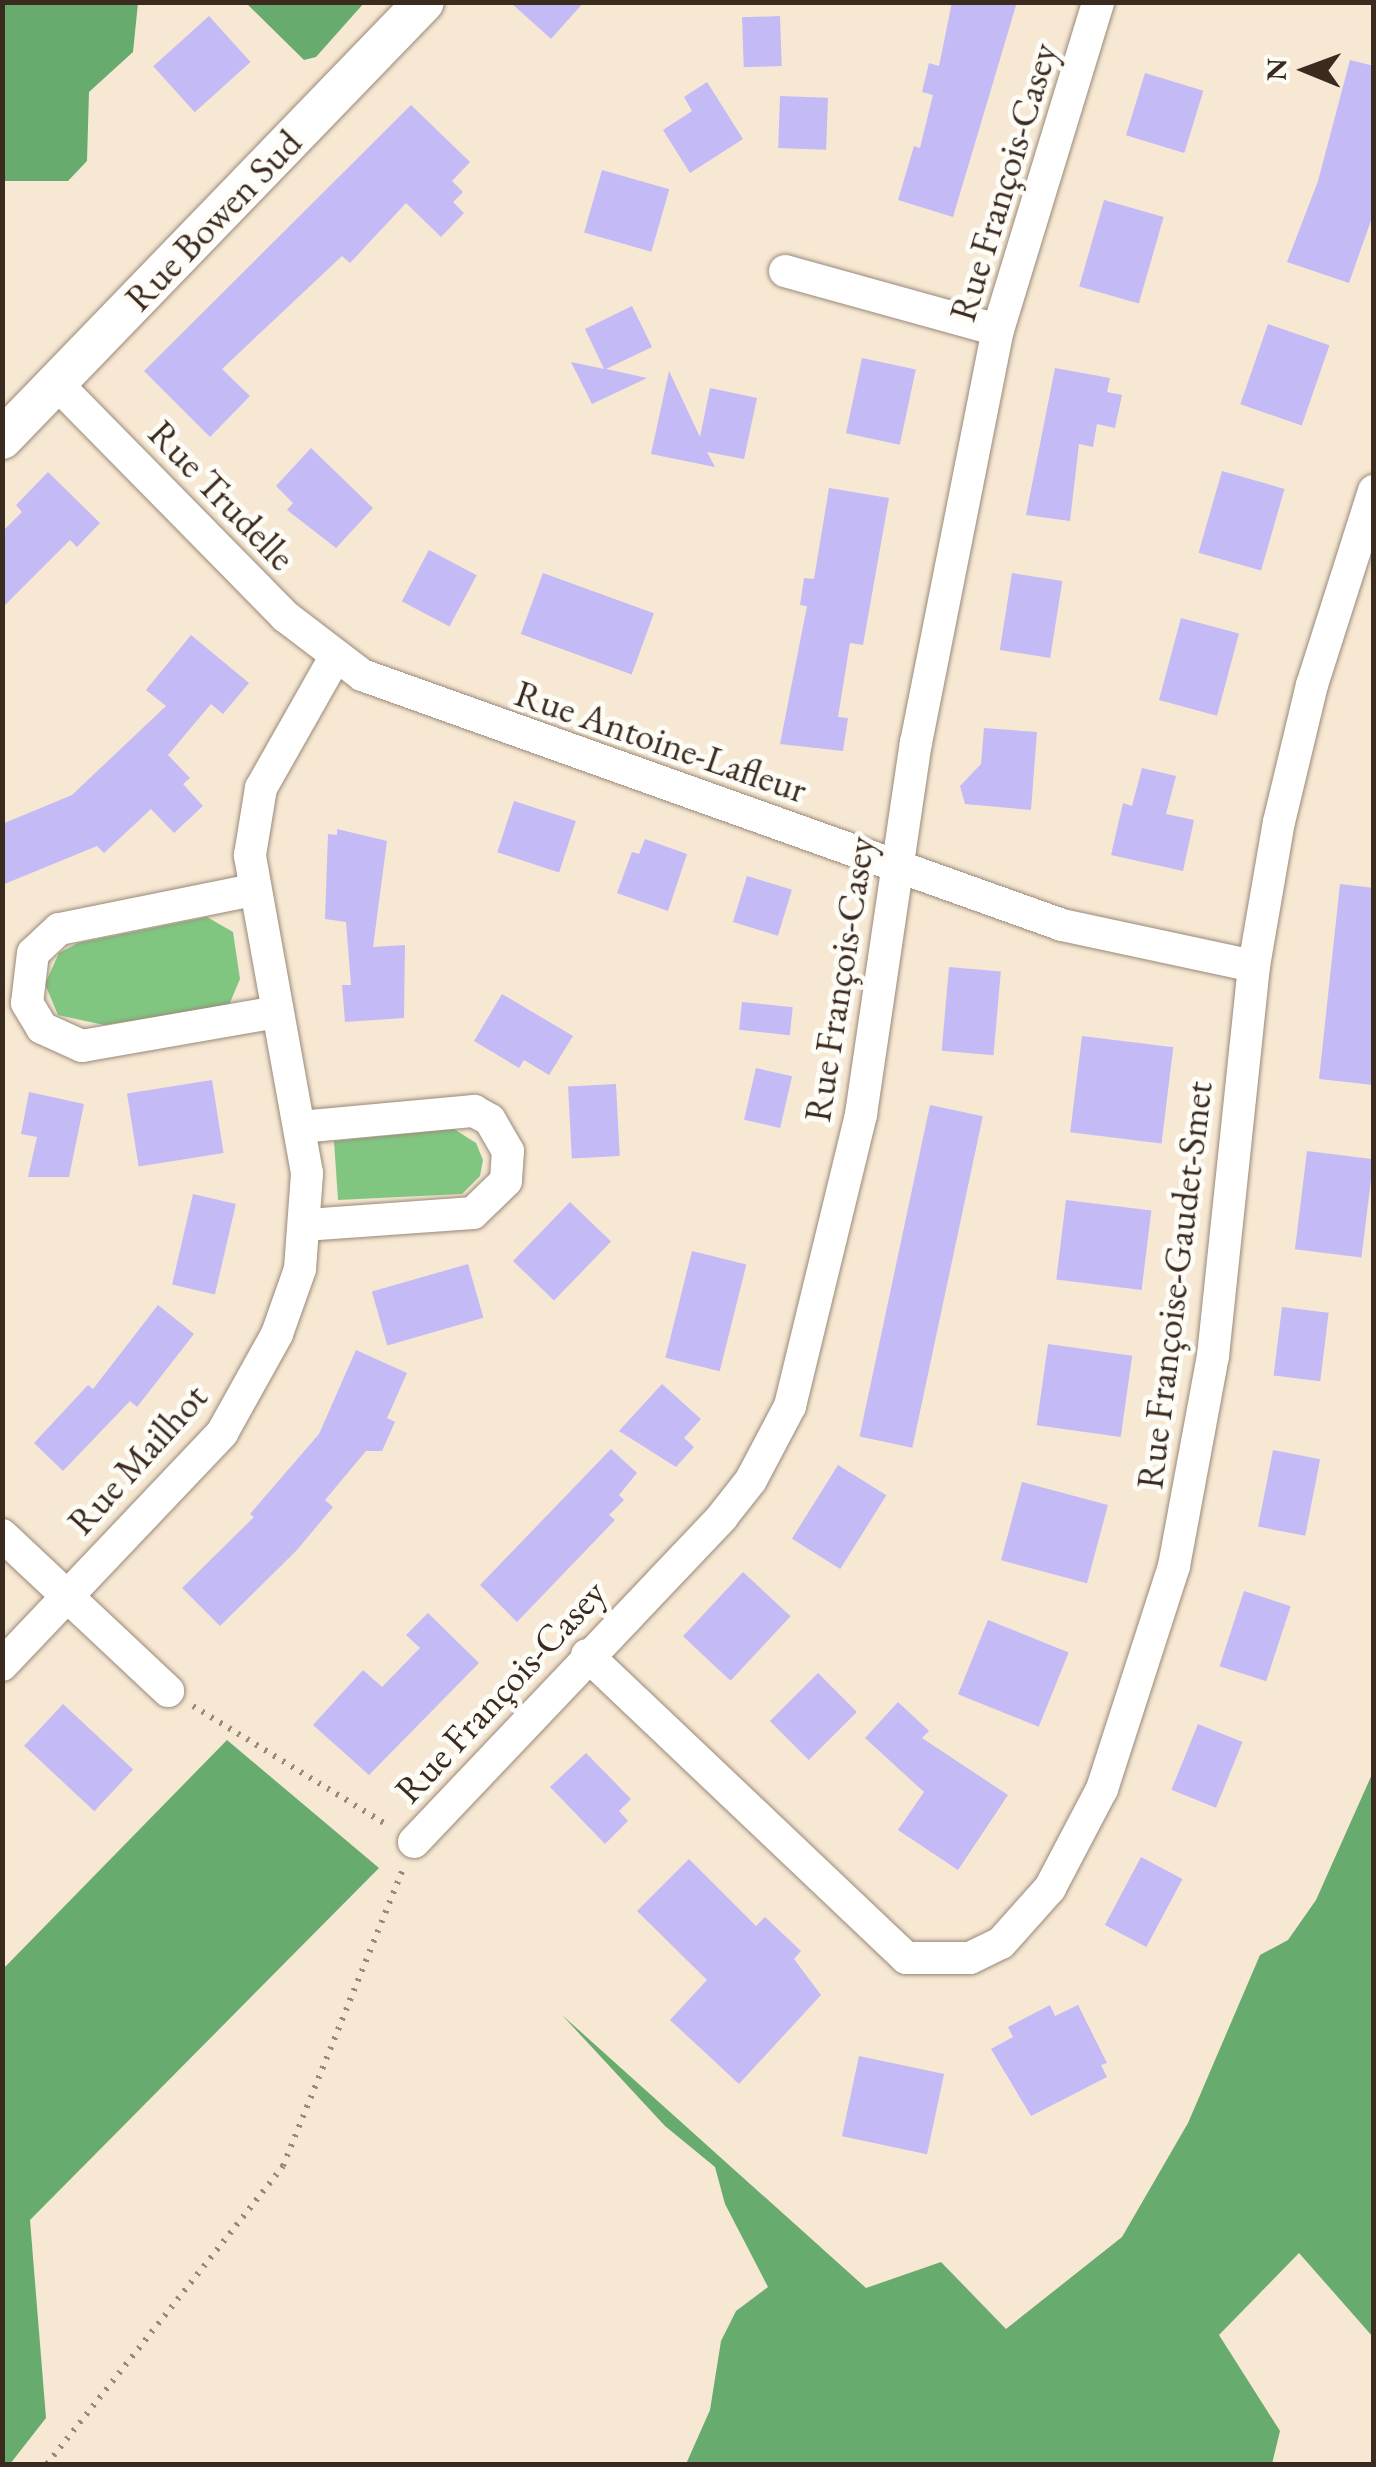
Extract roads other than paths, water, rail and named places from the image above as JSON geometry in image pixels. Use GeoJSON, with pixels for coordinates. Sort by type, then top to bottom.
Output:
{"type":"FeatureCollection","features":[{"type":"Feature","properties":{"kind":"street","name":"Rue Bowen Sud"},"geometry":{"type":"LineString","coordinates":[[2,439],[424,2]]}},
{"type":"Feature","properties":{"kind":"street","name":"Rue François-Casey"},"geometry":{"type":"LineString","coordinates":[[414,1842],[722,1517],[751,1480],[790,1406],[862,1114],[928,678],[998,330],[1098,2]]}},
{"type":"Feature","properties":{"kind":"street"},"geometry":{"type":"LineString","coordinates":[[785,271],[998,330]]}},
{"type":"Feature","properties":{"kind":"street","name":"Rue Trudelle"},"geometry":{"type":"LineString","coordinates":[[56,383],[334,659]]}},
{"type":"Feature","properties":{"kind":"street","name":"Rue Françoise-Gaudet-Smet"},"geometry":{"type":"LineString","coordinates":[[588,1655],[906,1958],[970,1958],[1021,1925],[1050,1888],[1102,1789],[1174,1566],[1213,1356],[1254,966],[1292,756],[1374,491]]}},
{"type":"Feature","properties":{"kind":"street","name":"Rue Antoine-Lafleur"},"geometry":{"type":"LineString","coordinates":[[334,659],[396,690],[1097,936],[1254,966]]}},
{"type":"Feature","properties":{"kind":"street","name":"Rue Mailhot"},"geometry":{"type":"LineString","coordinates":[[2,1664],[222,1433],[276,1334],[308,1225],[300,1127],[252,890],[250,856],[261,788],[334,659]]}},
{"type":"Feature","properties":{"kind":"street"},"geometry":{"type":"LineString","coordinates":[[252,890],[58,930],[33,952],[27,1003],[42,1028],[82,1046],[277,1012]]}},
{"type":"Feature","properties":{"kind":"street"},"geometry":{"type":"LineString","coordinates":[[300,1127],[474,1112],[490,1120],[508,1151],[506,1181],[473,1213],[308,1225]]}},
{"type":"Feature","properties":{"kind":"street"},"geometry":{"type":"LineString","coordinates":[[2,1535],[168,1691]]}}]}
